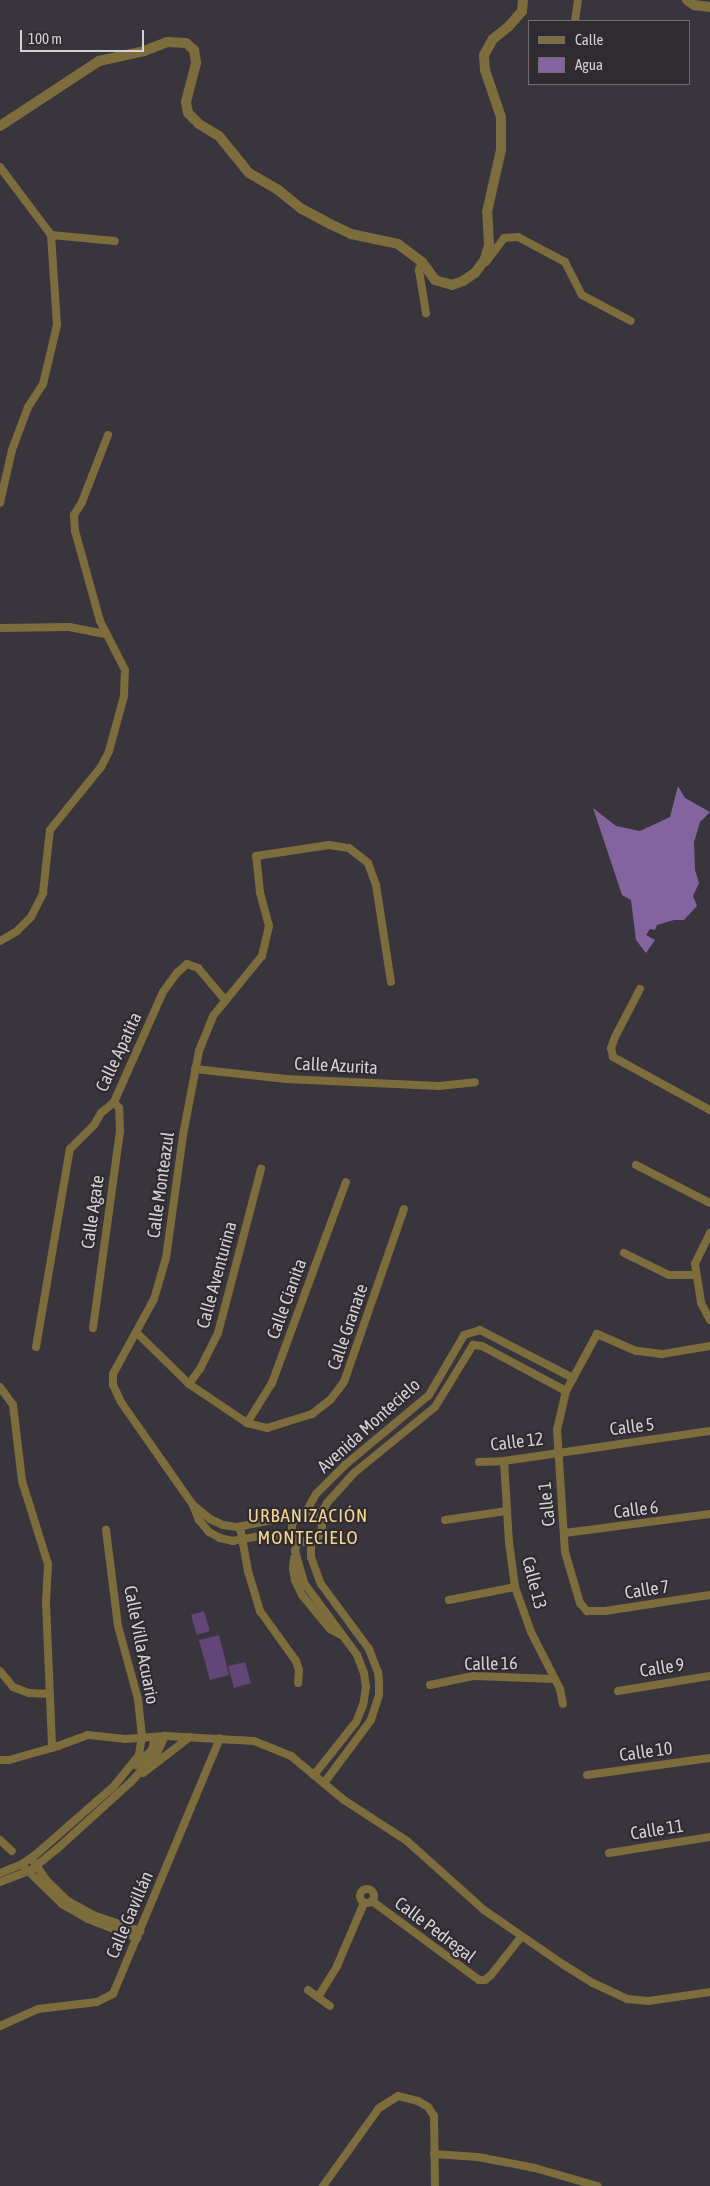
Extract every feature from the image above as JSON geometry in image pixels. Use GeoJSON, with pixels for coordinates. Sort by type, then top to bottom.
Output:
{"type":"FeatureCollection","features":[{"type":"Feature","properties":{"kind":"street"},"geometry":{"type":"LineString","coordinates":[[475,273],[485,259],[489,245],[487,212],[501,150],[502,117],[486,70],[484,55],[492,39],[510,26],[522,11],[523,0]]}},
{"type":"Feature","properties":{"kind":"street"},"geometry":{"type":"LineString","coordinates":[[575,20],[578,0]]}},
{"type":"Feature","properties":{"kind":"street"},"geometry":{"type":"LineString","coordinates":[[687,0],[694,5],[708,8]]}},
{"type":"Feature","properties":{"kind":"street"},"geometry":{"type":"LineString","coordinates":[[0,126],[99,61],[144,51],[166,42],[186,43],[194,50],[196,63],[186,102],[188,113],[199,124],[219,136],[248,173],[277,189],[302,209],[351,234],[398,244],[422,262],[435,280],[442,284],[458,283],[479,271],[504,238],[518,237],[565,262],[582,295],[631,321]]}},
{"type":"Feature","properties":{"kind":"street"},"geometry":{"type":"LineString","coordinates":[[0,167],[51,235],[58,325],[43,384],[28,407],[12,450],[0,503]]}},
{"type":"Feature","properties":{"kind":"street"},"geometry":{"type":"LineString","coordinates":[[51,235],[115,241]]}},
{"type":"Feature","properties":{"kind":"street"},"geometry":{"type":"LineString","coordinates":[[422,262],[419,270],[426,313]]}},
{"type":"Feature","properties":{"kind":"street"},"geometry":{"type":"LineString","coordinates":[[0,941],[17,931],[31,917],[43,893],[50,830],[101,768],[109,751],[124,696],[125,670],[100,621],[82,547],[75,531],[74,515],[82,502],[108,435]]}},
{"type":"Feature","properties":{"kind":"street"},"geometry":{"type":"LineString","coordinates":[[0,628],[69,626],[106,634]]}},
{"type":"Feature","properties":{"kind":"street","name":"Calle Monteazul"},"geometry":{"type":"LineString","coordinates":[[296,1537],[266,1535],[233,1541],[220,1538],[209,1532],[199,1520],[193,1505],[121,1402],[113,1385],[113,1374],[116,1364],[137,1333],[154,1299],[166,1258],[183,1135],[199,1051],[213,1016],[262,956],[269,926],[260,892],[256,856],[329,845],[349,848],[368,863],[376,885],[391,982]]}},
{"type":"Feature","properties":{"kind":"street","name":"Calle Apatita"},"geometry":{"type":"LineString","coordinates":[[36,1347],[70,1149],[94,1125],[101,1113],[114,1102],[163,992],[177,973],[187,964],[198,968],[225,1000]]}},
{"type":"Feature","properties":{"kind":"street"},"geometry":{"type":"LineString","coordinates":[[640,988],[615,1037],[611,1048],[612,1058],[710,1110]]}},
{"type":"Feature","properties":{"kind":"street","name":"Calle Azurita"},"geometry":{"type":"LineString","coordinates":[[195,1068],[296,1080],[439,1086],[475,1082]]}},
{"type":"Feature","properties":{"kind":"street","name":"Calle Agate"},"geometry":{"type":"LineString","coordinates":[[93,1328],[120,1131],[119,1108],[114,1102]]}},
{"type":"Feature","properties":{"kind":"street"},"geometry":{"type":"LineString","coordinates":[[636,1165],[710,1203]]}},
{"type":"Feature","properties":{"kind":"street","name":"Calle Aventurina"},"geometry":{"type":"LineString","coordinates":[[190,1384],[200,1370],[218,1333],[261,1168]]}},
{"type":"Feature","properties":{"kind":"street","name":"Calle Cianita"},"geometry":{"type":"LineString","coordinates":[[247,1423],[272,1382],[346,1182]]}},
{"type":"Feature","properties":{"kind":"street","name":"Calle Granate"},"geometry":{"type":"LineString","coordinates":[[137,1333],[190,1384],[247,1423],[267,1428],[312,1414],[331,1399],[344,1382],[404,1209]]}},
{"type":"Feature","properties":{"kind":"street"},"geometry":{"type":"LineString","coordinates":[[710,1233],[695,1264],[701,1303],[710,1320]]}},
{"type":"Feature","properties":{"kind":"street"},"geometry":{"type":"LineString","coordinates":[[624,1254],[669,1275],[696,1275]]}},
{"type":"Feature","properties":{"kind":"street","name":"Avenida Montecielo"},"geometry":{"type":"LineString","coordinates":[[306,1512],[316,1494],[345,1465],[429,1395],[464,1335],[480,1330],[573,1378]]}},
{"type":"Feature","properties":{"kind":"street","name":"Calle 1"},"geometry":{"type":"LineString","coordinates":[[588,1611],[580,1603],[565,1552],[566,1533],[558,1452],[559,1416],[566,1391],[597,1334],[636,1351],[662,1354],[710,1346]]}},
{"type":"Feature","properties":{"kind":"street","name":"Avenida Montecielo"},"geometry":{"type":"LineString","coordinates":[[318,1517],[333,1496],[354,1473],[435,1407],[473,1345],[482,1346],[566,1391]]}},
{"type":"Feature","properties":{"kind":"street"},"geometry":{"type":"LineString","coordinates":[[0,1387],[13,1405],[22,1481],[48,1564],[46,1602],[52,1748]]}},
{"type":"Feature","properties":{"kind":"street","name":"Calle 5"},"geometry":{"type":"LineString","coordinates":[[558,1452],[710,1431]]}},
{"type":"Feature","properties":{"kind":"street","name":"Calle 12"},"geometry":{"type":"LineString","coordinates":[[480,1462],[504,1461],[558,1452]]}},
{"type":"Feature","properties":{"kind":"street","name":"Calle 13"},"geometry":{"type":"LineString","coordinates":[[504,1461],[507,1511],[516,1586],[531,1632],[560,1689],[562,1704]]}},
{"type":"Feature","properties":{"kind":"street","name":"Calle Monteazul"},"geometry":{"type":"LineString","coordinates":[[193,1505],[210,1519],[223,1525],[240,1527],[298,1515]]}},
{"type":"Feature","properties":{"kind":"street"},"geometry":{"type":"LineString","coordinates":[[445,1520],[507,1511]]}},
{"type":"Feature","properties":{"kind":"street"},"geometry":{"type":"LineString","coordinates":[[296,1537],[311,1542],[318,1538],[322,1530],[318,1517],[306,1512],[298,1515],[292,1527],[296,1537],[295,1551],[304,1583],[357,1656],[364,1673],[366,1687],[363,1705],[356,1722],[314,1775]]}},
{"type":"Feature","properties":{"kind":"street","name":"Calle 6"},"geometry":{"type":"LineString","coordinates":[[566,1533],[710,1514]]}},
{"type":"Feature","properties":{"kind":"street"},"geometry":{"type":"LineString","coordinates":[[240,1527],[248,1571],[260,1611],[296,1661],[299,1670],[298,1683]]}},
{"type":"Feature","properties":{"kind":"street","name":"Calle Villa Acuario"},"geometry":{"type":"LineString","coordinates":[[106,1530],[118,1626],[138,1699],[142,1737]]}},
{"type":"Feature","properties":{"kind":"street"},"geometry":{"type":"LineString","coordinates":[[311,1542],[311,1557],[321,1584],[369,1649],[378,1672],[379,1682],[379,1694],[371,1720],[324,1783]]}},
{"type":"Feature","properties":{"kind":"street"},"geometry":{"type":"LineString","coordinates":[[449,1600],[516,1586]]}},
{"type":"Feature","properties":{"kind":"street","name":"Calle 7"},"geometry":{"type":"LineString","coordinates":[[588,1611],[605,1611],[710,1595]]}},
{"type":"Feature","properties":{"kind":"street"},"geometry":{"type":"LineString","coordinates":[[0,1671],[13,1687],[29,1693],[50,1694]]}},
{"type":"Feature","properties":{"kind":"street","name":"Calle 16"},"geometry":{"type":"LineString","coordinates":[[430,1685],[473,1676],[554,1678]]}},
{"type":"Feature","properties":{"kind":"street","name":"Calle 9"},"geometry":{"type":"LineString","coordinates":[[618,1691],[710,1676]]}},
{"type":"Feature","properties":{"kind":"street"},"geometry":{"type":"LineString","coordinates":[[0,1760],[52,1748],[88,1735],[125,1739],[164,1736],[254,1741],[291,1756],[344,1800],[407,1841],[484,1910],[520,1937],[593,1983],[627,1999],[649,2000],[710,1992]]}},
{"type":"Feature","properties":{"kind":"street"},"geometry":{"type":"LineString","coordinates":[[131,1782],[157,1753],[164,1736]]}},
{"type":"Feature","properties":{"kind":"street"},"geometry":{"type":"LineString","coordinates":[[124,1775],[139,1755],[142,1737]]}},
{"type":"Feature","properties":{"kind":"street"},"geometry":{"type":"LineString","coordinates":[[0,1873],[31,1858],[147,1755],[154,1745],[155,1737]]}},
{"type":"Feature","properties":{"kind":"street"},"geometry":{"type":"LineString","coordinates":[[0,1882],[37,1866],[131,1782],[190,1737]]}},
{"type":"Feature","properties":{"kind":"street","name":"Calle Gavillán"},"geometry":{"type":"LineString","coordinates":[[0,2026],[38,2009],[97,2002],[113,1994],[220,1738]]}},
{"type":"Feature","properties":{"kind":"street","name":"Calle 10"},"geometry":{"type":"LineString","coordinates":[[587,1775],[710,1758]]}},
{"type":"Feature","properties":{"kind":"street","name":"Calle 11"},"geometry":{"type":"LineString","coordinates":[[609,1852],[710,1837]]}},
{"type":"Feature","properties":{"kind":"street"},"geometry":{"type":"LineString","coordinates":[[0,1840],[12,1851]]}},
{"type":"Feature","properties":{"kind":"street"},"geometry":{"type":"LineString","coordinates":[[31,1858],[47,1881],[68,1901],[138,1935]]}},
{"type":"Feature","properties":{"kind":"street"},"geometry":{"type":"LineString","coordinates":[[22,1864],[62,1904],[88,1919],[138,1935]]}},
{"type":"Feature","properties":{"kind":"street"},"geometry":{"type":"LineString","coordinates":[[365,1889],[373,1893],[372,1901],[364,1903],[359,1896],[365,1889]]}},
{"type":"Feature","properties":{"kind":"street","name":"Calle Pedregal"},"geometry":{"type":"LineString","coordinates":[[372,1901],[479,1980],[485,1980],[491,1975],[520,1937]]}},
{"type":"Feature","properties":{"kind":"street"},"geometry":{"type":"LineString","coordinates":[[318,1997],[337,1966],[364,1903]]}},
{"type":"Feature","properties":{"kind":"street"},"geometry":{"type":"LineString","coordinates":[[308,1990],[330,2006]]}},
{"type":"Feature","properties":{"kind":"street"},"geometry":{"type":"LineString","coordinates":[[323,2186],[379,2108],[398,2096],[418,2101],[428,2107],[434,2116],[435,2186]]}},
{"type":"Feature","properties":{"kind":"street"},"geometry":{"type":"LineString","coordinates":[[434,2154],[478,2157],[536,2168],[597,2186]]}},
{"type":"Feature","properties":{"kind":"shaded area"},"geometry":{"type":"Polygon","coordinates":[[[204,1611],[210,1631],[197,1635],[191,1615],[204,1611]]]}},
{"type":"Feature","properties":{"kind":"shaded area"},"geometry":{"type":"Polygon","coordinates":[[[219,1635],[229,1675],[210,1680],[199,1640],[219,1635]]]}},
{"type":"Feature","properties":{"kind":"shaded area"},"geometry":{"type":"Polygon","coordinates":[[[245,1662],[251,1683],[234,1688],[228,1666],[245,1662]]]}},
{"type":"Feature","properties":{"kind":"water"},"geometry":{"type":"Polygon","coordinates":[[[678,786],[685,798],[710,812],[700,822],[694,842],[695,870],[699,883],[693,896],[697,906],[684,920],[674,920],[657,925],[655,930],[650,929],[646,935],[655,940],[646,953],[636,940],[631,900],[622,895],[593,808],[616,826],[640,831],[670,817],[678,786]]]}},
{"type":"Feature","properties":{"kind":"district","name":"URBANIZACIÓN MONTECIELO"},"geometry":{"type":"Point","coordinates":[308,1527]}}]}
